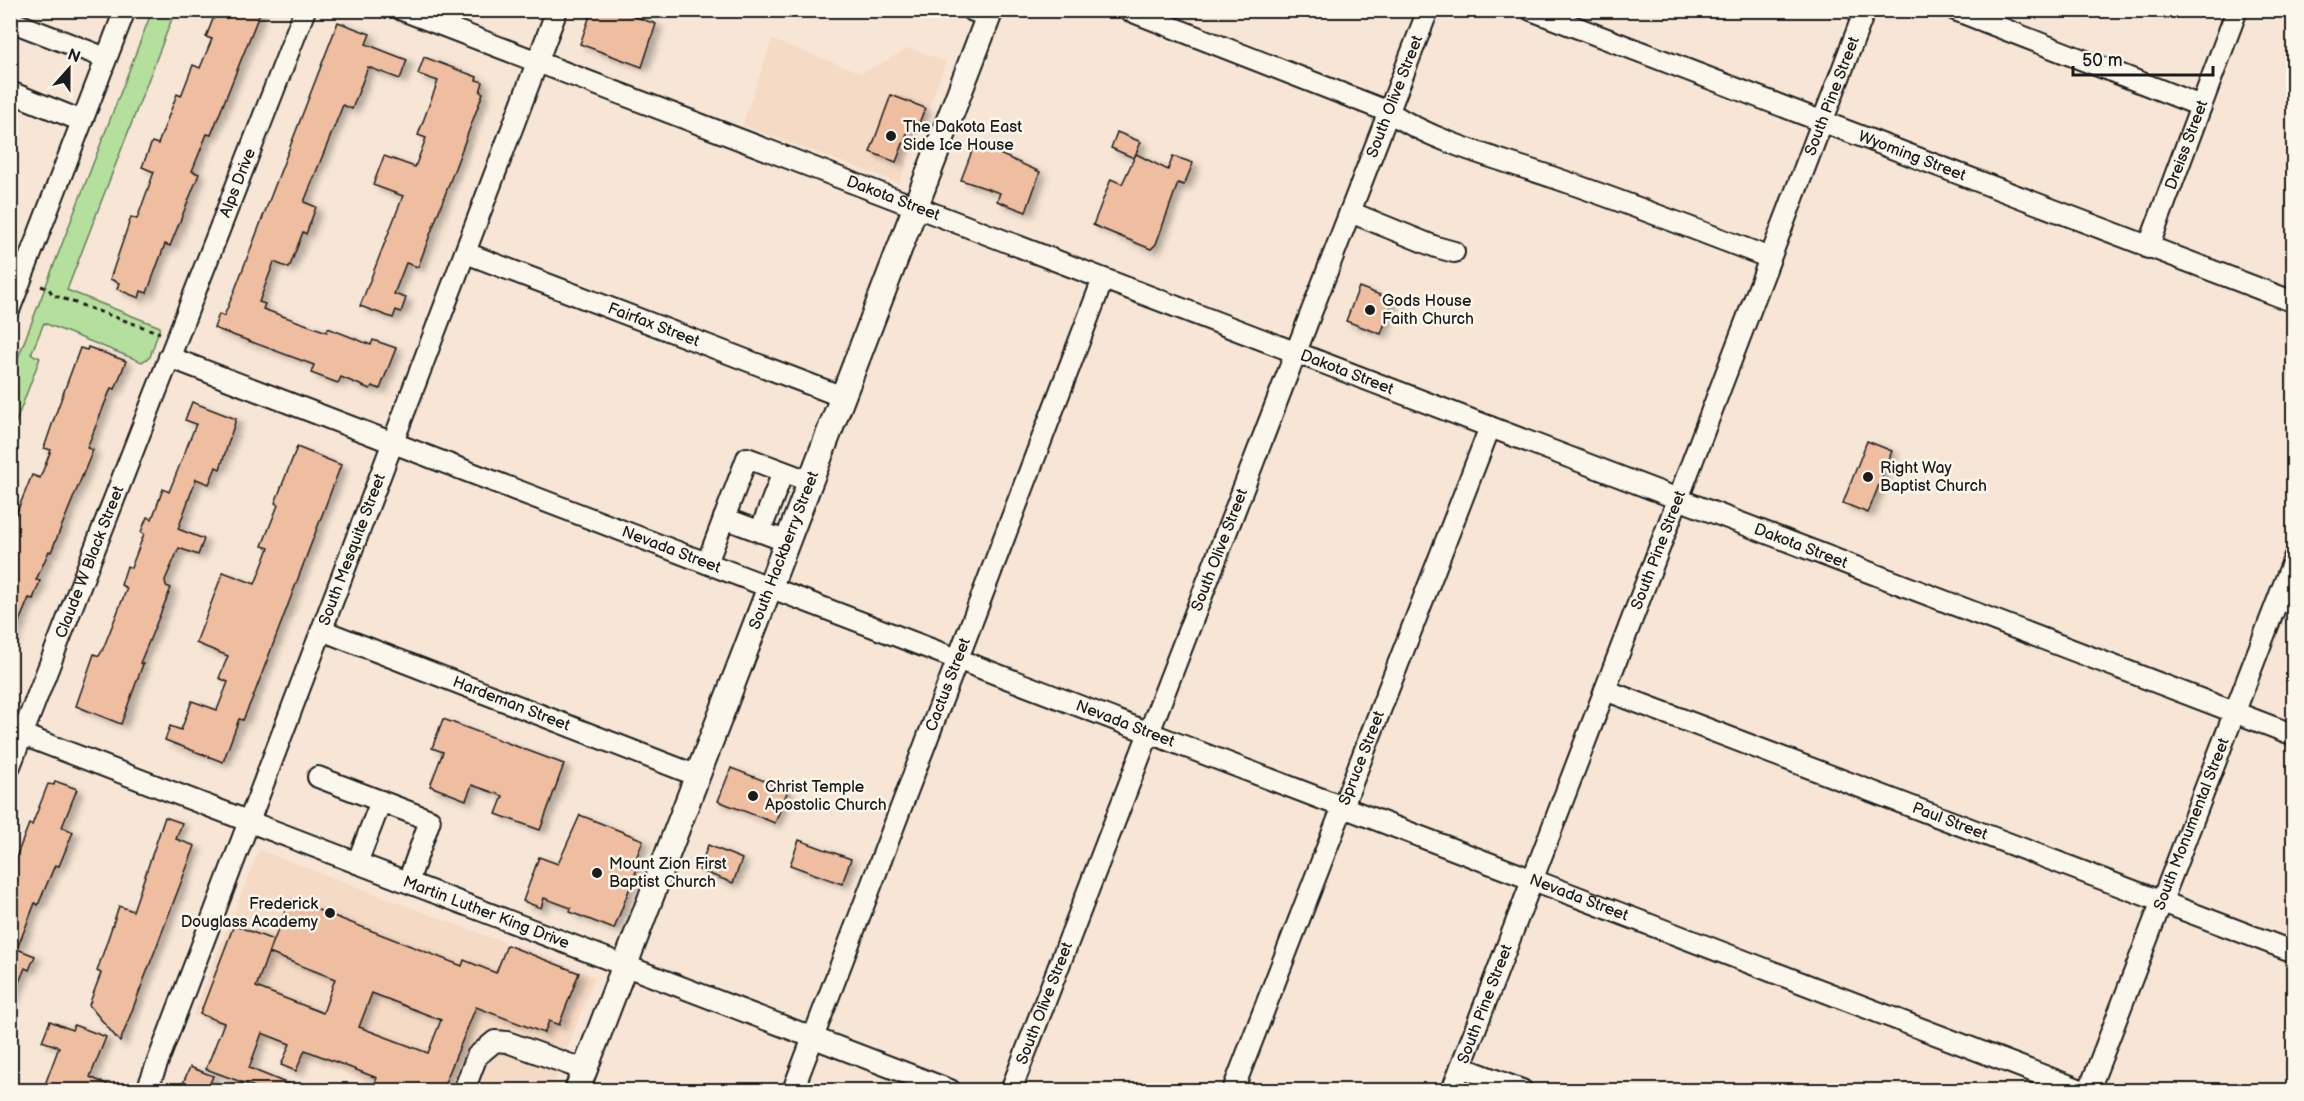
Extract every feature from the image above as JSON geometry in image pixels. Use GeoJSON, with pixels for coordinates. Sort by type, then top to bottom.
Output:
{"type":"FeatureCollection","features":[{"type":"Feature","properties":{"kind":"main road","name":"South Hackberry Street"},"geometry":{"type":"LineString","coordinates":[[581,1080],[916,207],[984,13]]}},
{"type":"Feature","properties":{"kind":"street"},"geometry":{"type":"LineString","coordinates":[[10,308],[125,10]]}},
{"type":"Feature","properties":{"kind":"street","name":"Alps Drive"},"geometry":{"type":"LineString","coordinates":[[172,348],[305,10]]}},
{"type":"Feature","properties":{"kind":"street","name":"Dakota Street"},"geometry":{"type":"LineString","coordinates":[[402,10],[2294,735]]}},
{"type":"Feature","properties":{"kind":"street","name":"South Mesquite Street"},"geometry":{"type":"LineString","coordinates":[[147,1090],[324,631],[557,10]]}},
{"type":"Feature","properties":{"kind":"street"},"geometry":{"type":"LineString","coordinates":[[1128,10],[1389,112],[1410,125],[1464,146],[1628,203],[1770,258]]}},
{"type":"Feature","properties":{"kind":"street","name":"South Olive Street"},"geometry":{"type":"LineString","coordinates":[[1011,1090],[1428,10]]}},
{"type":"Feature","properties":{"kind":"street","name":"Wyoming Street"},"geometry":{"type":"LineString","coordinates":[[1531,10],[2294,302]]}},
{"type":"Feature","properties":{"kind":"street","name":"South Pine Street"},"geometry":{"type":"LineString","coordinates":[[1452,1090],[1865,10]]}},
{"type":"Feature","properties":{"kind":"street"},"geometry":{"type":"LineString","coordinates":[[1955,10],[2201,106]]}},
{"type":"Feature","properties":{"kind":"street","name":"Dreiss Street"},"geometry":{"type":"LineString","coordinates":[[2148,248],[2237,10]]}},
{"type":"Feature","properties":{"kind":"street"},"geometry":{"type":"LineString","coordinates":[[10,21],[106,58]]}},
{"type":"Feature","properties":{"kind":"street"},"geometry":{"type":"LineString","coordinates":[[10,92],[82,121]]}},
{"type":"Feature","properties":{"kind":"street"},"geometry":{"type":"LineString","coordinates":[[1350,212],[1454,252]]}},
{"type":"Feature","properties":{"kind":"street","name":"Fairfax Street"},"geometry":{"type":"LineString","coordinates":[[466,252],[843,397]]}},
{"type":"Feature","properties":{"kind":"street","name":"Cactus Street"},"geometry":{"type":"LineString","coordinates":[[793,1090],[1103,279]]}},
{"type":"Feature","properties":{"kind":"street","name":"Nevada Street"},"geometry":{"type":"LineString","coordinates":[[172,348],[393,443],[2081,1090]]}},
{"type":"Feature","properties":{"kind":"street","name":"Claude W Black Street"},"geometry":{"type":"LineString","coordinates":[[10,766],[172,348]]}},
{"type":"Feature","properties":{"kind":"street","name":"Spruce Street"},"geometry":{"type":"LineString","coordinates":[[1233,1090],[1490,427]]}},
{"type":"Feature","properties":{"kind":"street"},"geometry":{"type":"LineString","coordinates":[[707,563],[747,458],[811,482]]}},
{"type":"Feature","properties":{"kind":"street"},"geometry":{"type":"LineString","coordinates":[[760,532],[783,472]]}},
{"type":"Feature","properties":{"kind":"street"},"geometry":{"type":"LineString","coordinates":[[724,518],[788,542]]}},
{"type":"Feature","properties":{"kind":"street","name":"South Monumental Street"},"geometry":{"type":"LineString","coordinates":[[2089,1090],[2294,558]]}},
{"type":"Feature","properties":{"kind":"street","name":"Hardeman Street"},"geometry":{"type":"LineString","coordinates":[[324,631],[698,776]]}},
{"type":"Feature","properties":{"kind":"street","name":"Paul Street"},"geometry":{"type":"LineString","coordinates":[[1605,690],[2294,952]]}},
{"type":"Feature","properties":{"kind":"street","name":"Martin Luther King Drive"},"geometry":{"type":"LineString","coordinates":[[23,735],[950,1090]]}},
{"type":"Feature","properties":{"kind":"street"},"geometry":{"type":"LineString","coordinates":[[318,777],[430,820],[408,882]]}},
{"type":"Feature","properties":{"kind":"street"},"geometry":{"type":"LineString","coordinates":[[357,863],[381,801]]}},
{"type":"Feature","properties":{"kind":"street"},"geometry":{"type":"LineString","coordinates":[[464,1090],[477,1056],[495,1041],[507,1042],[581,1080]]}},
{"type":"Feature","properties":{"kind":"street"},"geometry":{"type":"LineString","coordinates":[[1461,1067],[1522,1090]]}},
{"type":"Feature","properties":{"kind":"path"},"geometry":{"type":"LineString","coordinates":[[41,286],[49,289],[53,295],[100,313],[106,312],[172,348]]}},
{"type":"Feature","properties":{"kind":"shaded area"},"geometry":{"type":"Polygon","coordinates":[[[772,40],[862,73],[910,48],[946,62],[899,183],[742,125],[772,40]]]}},
{"type":"Feature","properties":{"kind":"shaded area","name":"Frederick Douglass Academy"},"geometry":{"type":"Polygon","coordinates":[[[259,850],[595,977],[551,1090],[359,1090],[363,1079],[193,1015],[259,850]]]}},
{"type":"Feature","properties":{"kind":"green space"},"geometry":{"type":"Polygon","coordinates":[[[152,11],[175,11],[67,290],[160,327],[150,357],[142,362],[44,323],[31,354],[40,358],[11,435],[11,376],[152,11]]]}},
{"type":"Feature","properties":{"kind":"building"},"geometry":{"type":"Polygon","coordinates":[[[229,10],[261,10],[211,135],[207,134],[192,171],[199,174],[170,246],[165,244],[147,293],[141,291],[139,298],[117,289],[119,283],[110,279],[131,217],[137,219],[154,172],[142,167],[152,142],[158,144],[177,94],[181,96],[193,65],[200,68],[212,39],[206,37],[215,14],[226,18],[229,10]]]}},
{"type":"Feature","properties":{"kind":"building"},"geometry":{"type":"Polygon","coordinates":[[[592,10],[616,10],[656,24],[642,67],[580,44],[592,10]]]}},
{"type":"Feature","properties":{"kind":"building"},"geometry":{"type":"Polygon","coordinates":[[[338,22],[370,34],[366,44],[407,60],[400,79],[368,67],[352,109],[343,105],[304,202],[316,207],[306,234],[303,232],[289,268],[274,262],[259,302],[265,304],[263,309],[327,332],[328,328],[371,345],[373,340],[396,348],[380,389],[372,386],[370,389],[341,377],[338,383],[311,373],[314,365],[214,328],[219,314],[224,316],[234,292],[338,22]]]}},
{"type":"Feature","properties":{"kind":"building"},"geometry":{"type":"Polygon","coordinates":[[[424,57],[477,77],[476,80],[483,82],[480,92],[483,93],[418,267],[406,263],[394,294],[406,298],[401,312],[396,310],[393,318],[360,306],[403,196],[373,185],[384,156],[415,167],[426,138],[418,135],[438,81],[418,74],[424,57]]]}},
{"type":"Feature","properties":{"kind":"building","name":"The Dakota East Side Ice House"},"geometry":{"type":"Polygon","coordinates":[[[891,95],[925,108],[919,123],[912,120],[896,162],[870,152],[891,95]]]}},
{"type":"Feature","properties":{"kind":"building"},"geometry":{"type":"Polygon","coordinates":[[[1117,132],[1141,142],[1134,158],[1111,148],[1117,132]]]}},
{"type":"Feature","properties":{"kind":"building"},"geometry":{"type":"Polygon","coordinates":[[[975,143],[1040,172],[1026,212],[997,201],[1000,193],[961,180],[975,143]]]}},
{"type":"Feature","properties":{"kind":"building"},"geometry":{"type":"Polygon","coordinates":[[[1136,154],[1168,170],[1173,156],[1193,163],[1184,185],[1178,183],[1156,244],[1151,249],[1093,225],[1111,179],[1122,184],[1136,154]]]}},
{"type":"Feature","properties":{"kind":"building","name":"Gods House Faith Church"},"geometry":{"type":"Polygon","coordinates":[[[1359,287],[1393,300],[1381,334],[1346,321],[1359,287]]]}},
{"type":"Feature","properties":{"kind":"building"},"geometry":{"type":"Polygon","coordinates":[[[88,347],[126,361],[115,389],[111,388],[87,448],[93,450],[51,552],[49,551],[36,580],[40,581],[33,599],[29,598],[10,643],[10,529],[32,475],[40,478],[51,450],[44,448],[56,413],[80,348],[87,350],[88,347]]]}},
{"type":"Feature","properties":{"kind":"building"},"geometry":{"type":"Polygon","coordinates":[[[192,402],[236,419],[220,469],[216,467],[209,484],[196,479],[178,529],[204,539],[198,555],[179,548],[165,580],[166,586],[171,588],[140,663],[143,664],[121,724],[76,706],[94,654],[99,656],[103,649],[127,588],[121,585],[127,566],[131,568],[144,534],[141,532],[147,517],[152,519],[163,489],[169,492],[196,424],[185,420],[192,402]]]}},
{"type":"Feature","properties":{"kind":"building","name":"Right Way Baptist Church"},"geometry":{"type":"Polygon","coordinates":[[[1867,441],[1892,451],[1868,513],[1843,503],[1867,441]]]}},
{"type":"Feature","properties":{"kind":"building"},"geometry":{"type":"Polygon","coordinates":[[[297,447],[341,465],[255,692],[243,720],[239,719],[223,762],[165,740],[170,726],[181,730],[192,701],[217,710],[228,682],[219,678],[228,656],[196,643],[223,572],[255,584],[269,548],[262,546],[278,505],[275,503],[297,447]]]}},
{"type":"Feature","properties":{"kind":"building"},"geometry":{"type":"Polygon","coordinates":[[[443,719],[564,764],[540,830],[496,814],[503,796],[472,785],[466,800],[430,786],[443,752],[432,748],[443,719]]]}},
{"type":"Feature","properties":{"kind":"building","name":"Christ Temple Apostolic Church"},"geometry":{"type":"Polygon","coordinates":[[[731,768],[788,790],[775,823],[718,801],[731,768]]]}},
{"type":"Feature","properties":{"kind":"building"},"geometry":{"type":"Polygon","coordinates":[[[55,781],[77,789],[62,827],[73,832],[59,866],[55,865],[38,905],[35,903],[17,949],[35,956],[29,970],[25,968],[10,1003],[10,873],[48,784],[54,785],[55,781]]]}},
{"type":"Feature","properties":{"kind":"building","name":"Mount Zion First Baptist Church"},"geometry":{"type":"Polygon","coordinates":[[[580,815],[643,840],[633,867],[637,869],[614,929],[570,912],[571,908],[544,898],[541,908],[523,901],[539,857],[558,864],[580,815]]]}},
{"type":"Feature","properties":{"kind":"building"},"geometry":{"type":"Polygon","coordinates":[[[165,817],[182,823],[176,839],[195,846],[120,1042],[89,1005],[101,973],[97,971],[119,906],[133,911],[165,817]]]}},
{"type":"Feature","properties":{"kind":"building"},"geometry":{"type":"Polygon","coordinates":[[[799,840],[851,859],[842,884],[790,865],[799,840]]]}},
{"type":"Feature","properties":{"kind":"building"},"geometry":{"type":"Polygon","coordinates":[[[708,845],[742,859],[733,883],[699,870],[708,845]]]}},
{"type":"Feature","properties":{"kind":"building"},"geometry":{"type":"Polygon","coordinates":[[[290,899],[462,966],[464,960],[496,973],[507,945],[579,973],[559,1025],[549,1021],[544,1033],[476,1007],[442,1090],[372,1090],[377,1078],[305,1050],[296,1071],[281,1065],[290,1044],[262,1033],[249,1068],[303,1090],[263,1090],[206,1069],[224,1023],[200,1014],[234,925],[273,940],[256,987],[323,1013],[335,979],[269,953],[290,899]],[[372,993],[359,1027],[428,1053],[441,1020],[372,993]]]}},
{"type":"Feature","properties":{"kind":"building"},"geometry":{"type":"Polygon","coordinates":[[[50,1021],[72,1030],[74,1025],[106,1037],[90,1077],[120,1090],[43,1090],[59,1047],[42,1041],[50,1021]]]}},
{"type":"Feature","properties":{"kind":"building"},"geometry":{"type":"Polygon","coordinates":[[[190,1067],[213,1076],[207,1090],[180,1090],[190,1067]]]}},
{"type":"Feature","properties":{"kind":"place","name":"The Dakota East Side Ice House"},"geometry":{"type":"Point","coordinates":[891,136]}},
{"type":"Feature","properties":{"kind":"place","name":"Gods House Faith Church"},"geometry":{"type":"Point","coordinates":[1370,310]}},
{"type":"Feature","properties":{"kind":"place","name":"Right Way Baptist Church"},"geometry":{"type":"Point","coordinates":[1868,477]}},
{"type":"Feature","properties":{"kind":"place","name":"Christ Temple Apostolic Church"},"geometry":{"type":"Point","coordinates":[753,796]}},
{"type":"Feature","properties":{"kind":"place","name":"Mount Zion First Baptist Church"},"geometry":{"type":"Point","coordinates":[597,873]}},
{"type":"Feature","properties":{"kind":"place","name":"Frederick Douglass Academy"},"geometry":{"type":"Point","coordinates":[330,913]}}]}
